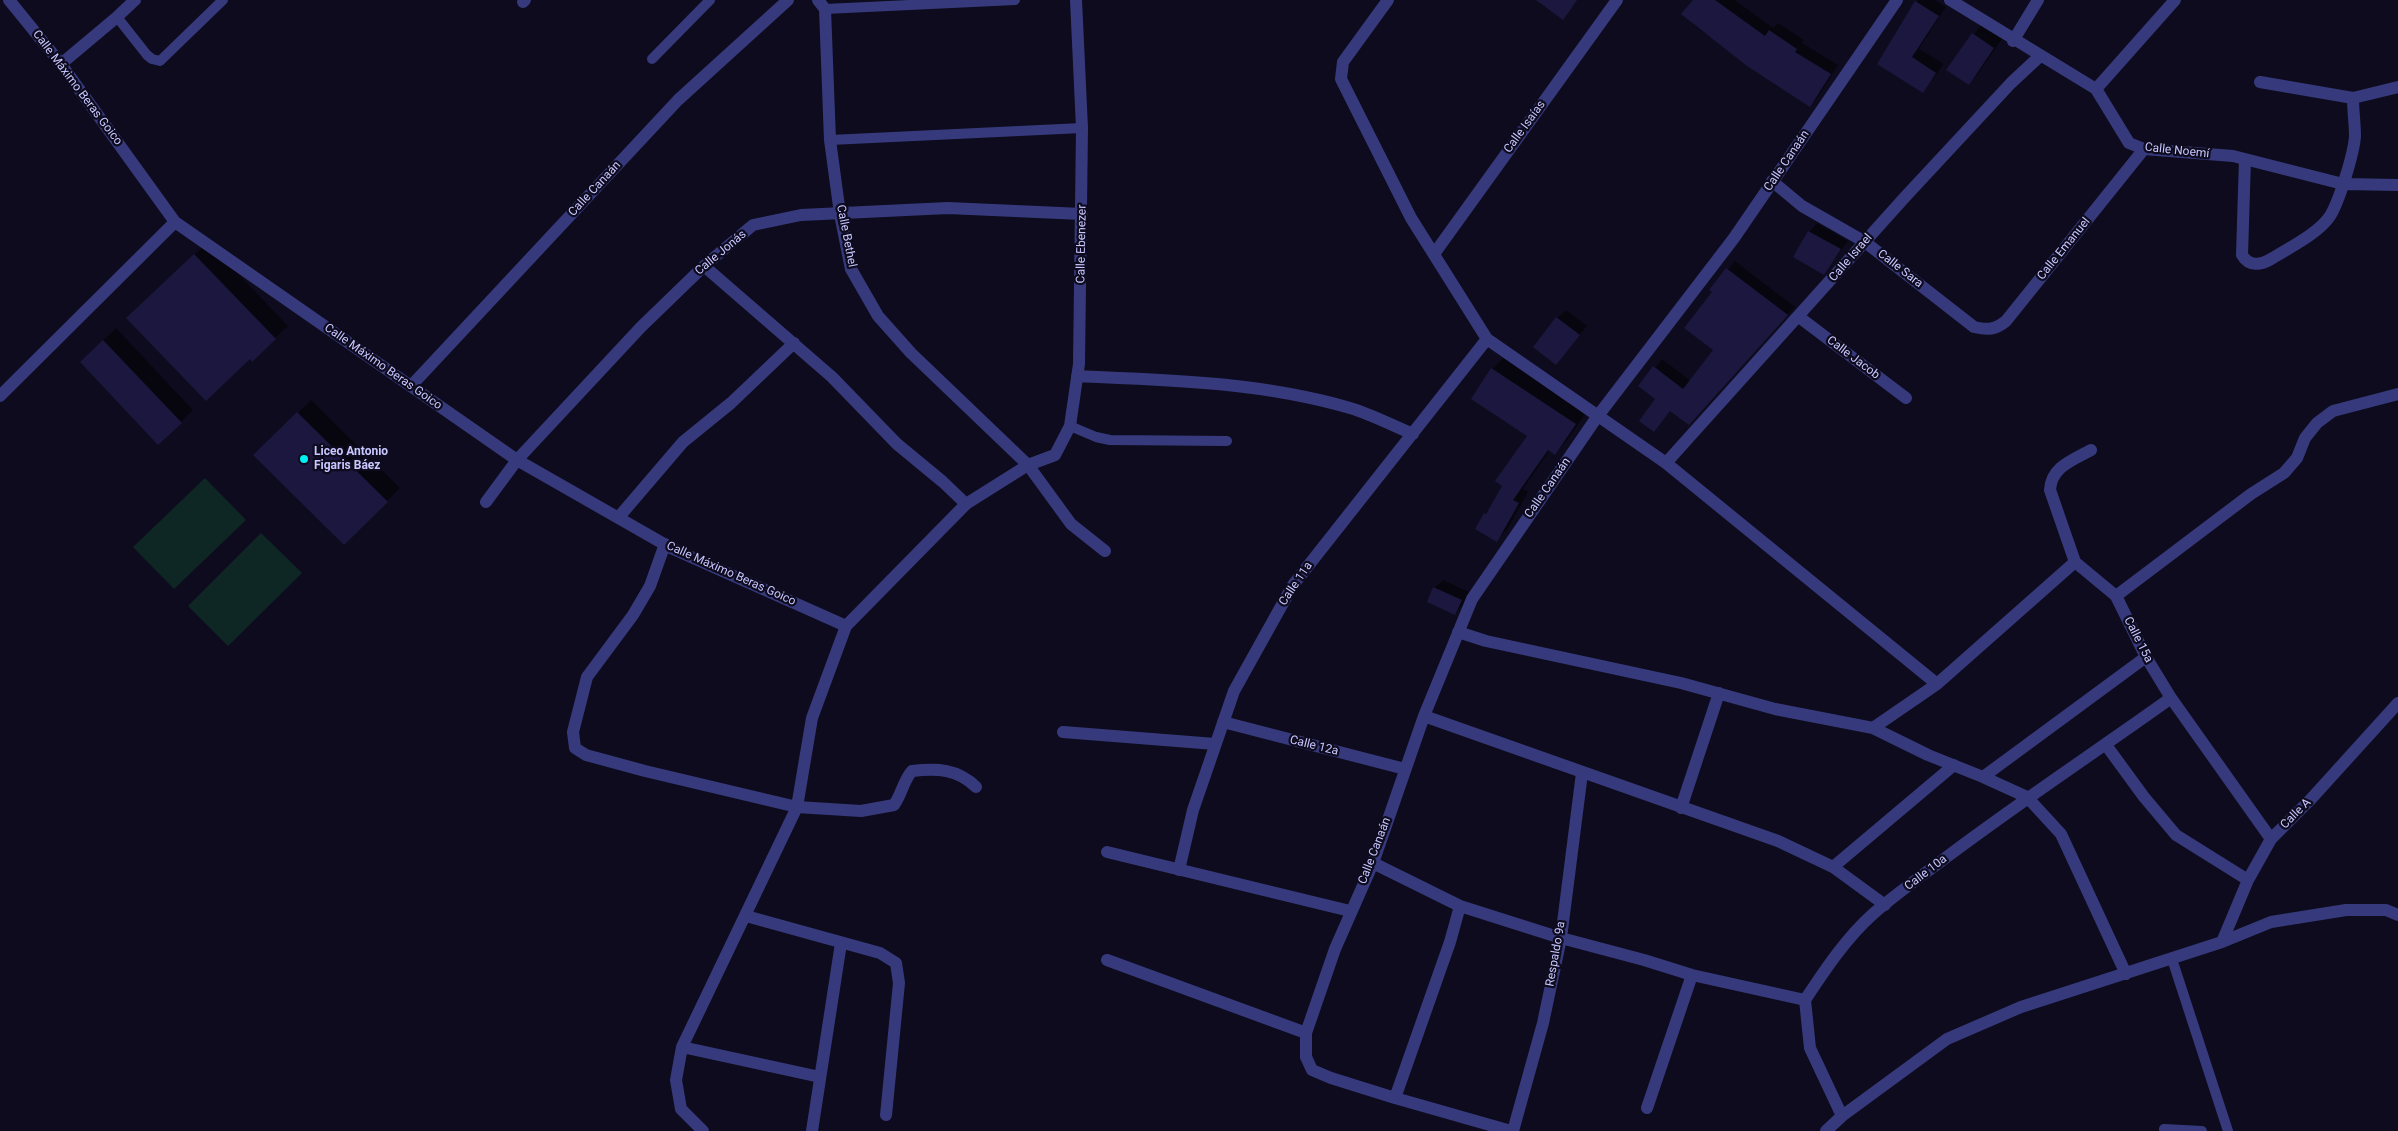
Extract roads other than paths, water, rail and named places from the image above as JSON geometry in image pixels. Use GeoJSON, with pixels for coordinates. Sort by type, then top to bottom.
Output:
{"type":"FeatureCollection","features":[{"type":"Feature","properties":{"kind":"street","name":"Calle Máximo Beras Goico"},"geometry":{"type":"LineString","coordinates":[[9,0],[61,64],[174,222],[517,460],[665,544],[846,626]]}},
{"type":"Feature","properties":{"kind":"street"},"geometry":{"type":"LineString","coordinates":[[61,64],[118,18],[135,0]]}},
{"type":"Feature","properties":{"kind":"street","name":"Calle Canaán"},"geometry":{"type":"LineString","coordinates":[[411,386],[678,100],[788,0]]}},
{"type":"Feature","properties":{"kind":"street","name":"Calle Ebenezer"},"geometry":{"type":"LineString","coordinates":[[846,626],[966,504],[1028,465],[1056,455],[1070,426],[1077,376],[1082,298],[1082,128],[1076,0]]}},
{"type":"Feature","properties":{"kind":"street"},"geometry":{"type":"LineString","coordinates":[[1388,0],[1343,62],[1341,79],[1411,218],[1487,339],[1666,463],[1937,684]]}},
{"type":"Feature","properties":{"kind":"street","name":"Calle Isaías"},"geometry":{"type":"LineString","coordinates":[[1434,254],[1616,0]]}},
{"type":"Feature","properties":{"kind":"street","name":"Calle Canaán"},"geometry":{"type":"LineString","coordinates":[[1306,1033],[1350,911],[1373,863],[1424,716],[1472,599],[1597,417],[1734,238],[1897,0]]}},
{"type":"Feature","properties":{"kind":"street","name":"Calle Noemí"},"geometry":{"type":"LineString","coordinates":[[1950,0],[2013,41],[2096,89],[2129,143],[2144,149],[2232,156],[2343,184],[2398,185]]}},
{"type":"Feature","properties":{"kind":"street"},"geometry":{"type":"LineString","coordinates":[[2013,41],[2038,0]]}},
{"type":"Feature","properties":{"kind":"street"},"geometry":{"type":"LineString","coordinates":[[2096,89],[2175,0]]}},
{"type":"Feature","properties":{"kind":"street","name":"Calle Bethel"},"geometry":{"type":"LineString","coordinates":[[821,4],[830,140],[840,214],[851,269],[878,316],[911,353],[1028,465],[1071,524],[1104,551]]}},
{"type":"Feature","properties":{"kind":"street","name":"Calle Israel"},"geometry":{"type":"LineString","coordinates":[[1666,463],[1985,111],[2040,56]]}},
{"type":"Feature","properties":{"kind":"street"},"geometry":{"type":"LineString","coordinates":[[2260,82],[2353,98],[2398,87]]}},
{"type":"Feature","properties":{"kind":"street"},"geometry":{"type":"LineString","coordinates":[[2245,159],[2242,255],[2252,264],[2263,264],[2309,236],[2330,217],[2343,184],[2355,138],[2353,98]]}},
{"type":"Feature","properties":{"kind":"street","name":"Calle Emanuel"},"geometry":{"type":"LineString","coordinates":[[1974,327],[1988,330],[1998,328],[2006,321],[2144,149]]}},
{"type":"Feature","properties":{"kind":"street","name":"Calle Sara"},"geometry":{"type":"LineString","coordinates":[[1772,182],[1802,206],[1865,242],[1974,327]]}},
{"type":"Feature","properties":{"kind":"street","name":"Calle Jonás"},"geometry":{"type":"LineString","coordinates":[[486,502],[517,460],[641,327],[704,266],[753,225],[801,215],[948,208],[1082,214]]}},
{"type":"Feature","properties":{"kind":"street"},"geometry":{"type":"LineString","coordinates":[[0,396],[174,222]]}},
{"type":"Feature","properties":{"kind":"street"},"geometry":{"type":"LineString","coordinates":[[704,266],[832,377],[897,444],[943,482],[966,504]]}},
{"type":"Feature","properties":{"kind":"street","name":"Calle Jacob"},"geometry":{"type":"LineString","coordinates":[[1799,317],[1906,398]]}},
{"type":"Feature","properties":{"kind":"street","name":"Calle 11a"},"geometry":{"type":"LineString","coordinates":[[1179,870],[1192,810],[1234,691],[1293,585],[1487,339]]}},
{"type":"Feature","properties":{"kind":"street"},"geometry":{"type":"LineString","coordinates":[[618,518],[683,442],[731,403],[794,343]]}},
{"type":"Feature","properties":{"kind":"street"},"geometry":{"type":"LineString","coordinates":[[1077,376],[1186,381],[1271,389],[1352,408],[1413,434]]}},
{"type":"Feature","properties":{"kind":"street"},"geometry":{"type":"LineString","coordinates":[[2116,596],[2251,494],[2284,474],[2297,458],[2305,438],[2317,423],[2333,411],[2398,394]]}},
{"type":"Feature","properties":{"kind":"street"},"geometry":{"type":"LineString","coordinates":[[1873,728],[1937,684],[2075,562],[2050,490],[2051,479],[2057,470],[2090,450]]}},
{"type":"Feature","properties":{"kind":"street"},"geometry":{"type":"LineString","coordinates":[[665,544],[650,586],[633,615],[614,638],[587,677],[573,732],[575,748],[586,755],[645,771],[797,807],[861,810],[894,805],[905,780],[912,771],[956,771],[968,779],[976,788]]}},
{"type":"Feature","properties":{"kind":"street","name":"Calle 15a"},"geometry":{"type":"LineString","coordinates":[[2075,562],[2116,596],[2146,657],[2171,698],[2271,838]]}},
{"type":"Feature","properties":{"kind":"street"},"geometry":{"type":"LineString","coordinates":[[704,1131],[681,1109],[676,1080],[682,1047],[797,807],[812,718],[846,626]]}},
{"type":"Feature","properties":{"kind":"street"},"geometry":{"type":"LineString","coordinates":[[1458,632],[1719,693],[1775,709],[1873,728],[1928,755],[1984,777],[2027,797],[2061,834],[2126,974]]}},
{"type":"Feature","properties":{"kind":"street"},"geometry":{"type":"LineString","coordinates":[[1984,777],[2146,657]]}},
{"type":"Feature","properties":{"kind":"street"},"geometry":{"type":"LineString","coordinates":[[1681,808],[1719,693]]}},
{"type":"Feature","properties":{"kind":"street","name":"Calle 10a"},"geometry":{"type":"LineString","coordinates":[[1805,1000],[1835,956],[1872,914],[2027,797],[2106,745],[2171,698]]}},
{"type":"Feature","properties":{"kind":"street","name":"Calle A"},"geometry":{"type":"LineString","coordinates":[[2222,942],[2248,880],[2271,838],[2311,799],[2398,703]]}},
{"type":"Feature","properties":{"kind":"street"},"geometry":{"type":"LineString","coordinates":[[1424,716],[1582,774],[1778,841],[1833,867],[1886,905]]}},
{"type":"Feature","properties":{"kind":"street","name":"Calle 12a"},"geometry":{"type":"LineString","coordinates":[[1222,722],[1405,769]]}},
{"type":"Feature","properties":{"kind":"street"},"geometry":{"type":"LineString","coordinates":[[1063,732],[1215,744]]}},
{"type":"Feature","properties":{"kind":"street"},"geometry":{"type":"LineString","coordinates":[[2106,745],[2144,797],[2176,835],[2248,880]]}},
{"type":"Feature","properties":{"kind":"street"},"geometry":{"type":"LineString","coordinates":[[1833,867],[1954,765]]}},
{"type":"Feature","properties":{"kind":"street","name":"Respaldo 9a"},"geometry":{"type":"LineString","coordinates":[[1512,1131],[1543,1023],[1561,938],[1582,774]]}},
{"type":"Feature","properties":{"kind":"street"},"geometry":{"type":"LineString","coordinates":[[1107,852],[1350,911]]}},
{"type":"Feature","properties":{"kind":"street"},"geometry":{"type":"LineString","coordinates":[[1373,863],[1460,906],[1561,938],[1692,975],[1805,1000],[1810,1048],[1842,1116]]}},
{"type":"Feature","properties":{"kind":"street"},"geometry":{"type":"LineString","coordinates":[[1395,1098],[1450,942],[1460,906]]}},
{"type":"Feature","properties":{"kind":"street"},"geometry":{"type":"LineString","coordinates":[[1826,1131],[1842,1116],[1947,1039],[2021,1007],[2222,942],[2271,922],[2346,910],[2386,910],[2398,915]]}},
{"type":"Feature","properties":{"kind":"street"},"geometry":{"type":"LineString","coordinates":[[746,916],[880,953],[896,963],[899,983],[886,1116]]}},
{"type":"Feature","properties":{"kind":"street"},"geometry":{"type":"LineString","coordinates":[[812,1131],[841,943]]}},
{"type":"Feature","properties":{"kind":"street"},"geometry":{"type":"LineString","coordinates":[[1106,960],[1306,1033],[1306,1057],[1312,1070],[1331,1078],[1395,1098],[1512,1131]]}},
{"type":"Feature","properties":{"kind":"street"},"geometry":{"type":"LineString","coordinates":[[1647,1108],[1692,975]]}},
{"type":"Feature","properties":{"kind":"street"},"geometry":{"type":"LineString","coordinates":[[682,1047],[820,1077]]}},
{"type":"Feature","properties":{"kind":"lane"},"geometry":{"type":"LineString","coordinates":[[118,18],[152,60],[160,60],[223,0]]}},
{"type":"Feature","properties":{"kind":"lane"},"geometry":{"type":"LineString","coordinates":[[652,59],[710,0]]}},
{"type":"Feature","properties":{"kind":"lane"},"geometry":{"type":"LineString","coordinates":[[821,4],[1015,0]]}},
{"type":"Feature","properties":{"kind":"lane"},"geometry":{"type":"LineString","coordinates":[[830,140],[1082,128]]}},
{"type":"Feature","properties":{"kind":"lane"},"geometry":{"type":"LineString","coordinates":[[1070,426],[1096,437],[1110,440],[1227,441]]}},
{"type":"Feature","properties":{"kind":"lane"},"geometry":{"type":"LineString","coordinates":[[2172,959],[2228,1131]]}},
{"type":"Feature","properties":{"kind":"lane"},"geometry":{"type":"LineString","coordinates":[[2164,1129],[2202,1131]]}},
{"type":"Feature","properties":{"kind":"place","name":"Liceo Antonio Figaris Báez"},"geometry":{"type":"Point","coordinates":[304,459]}}]}
